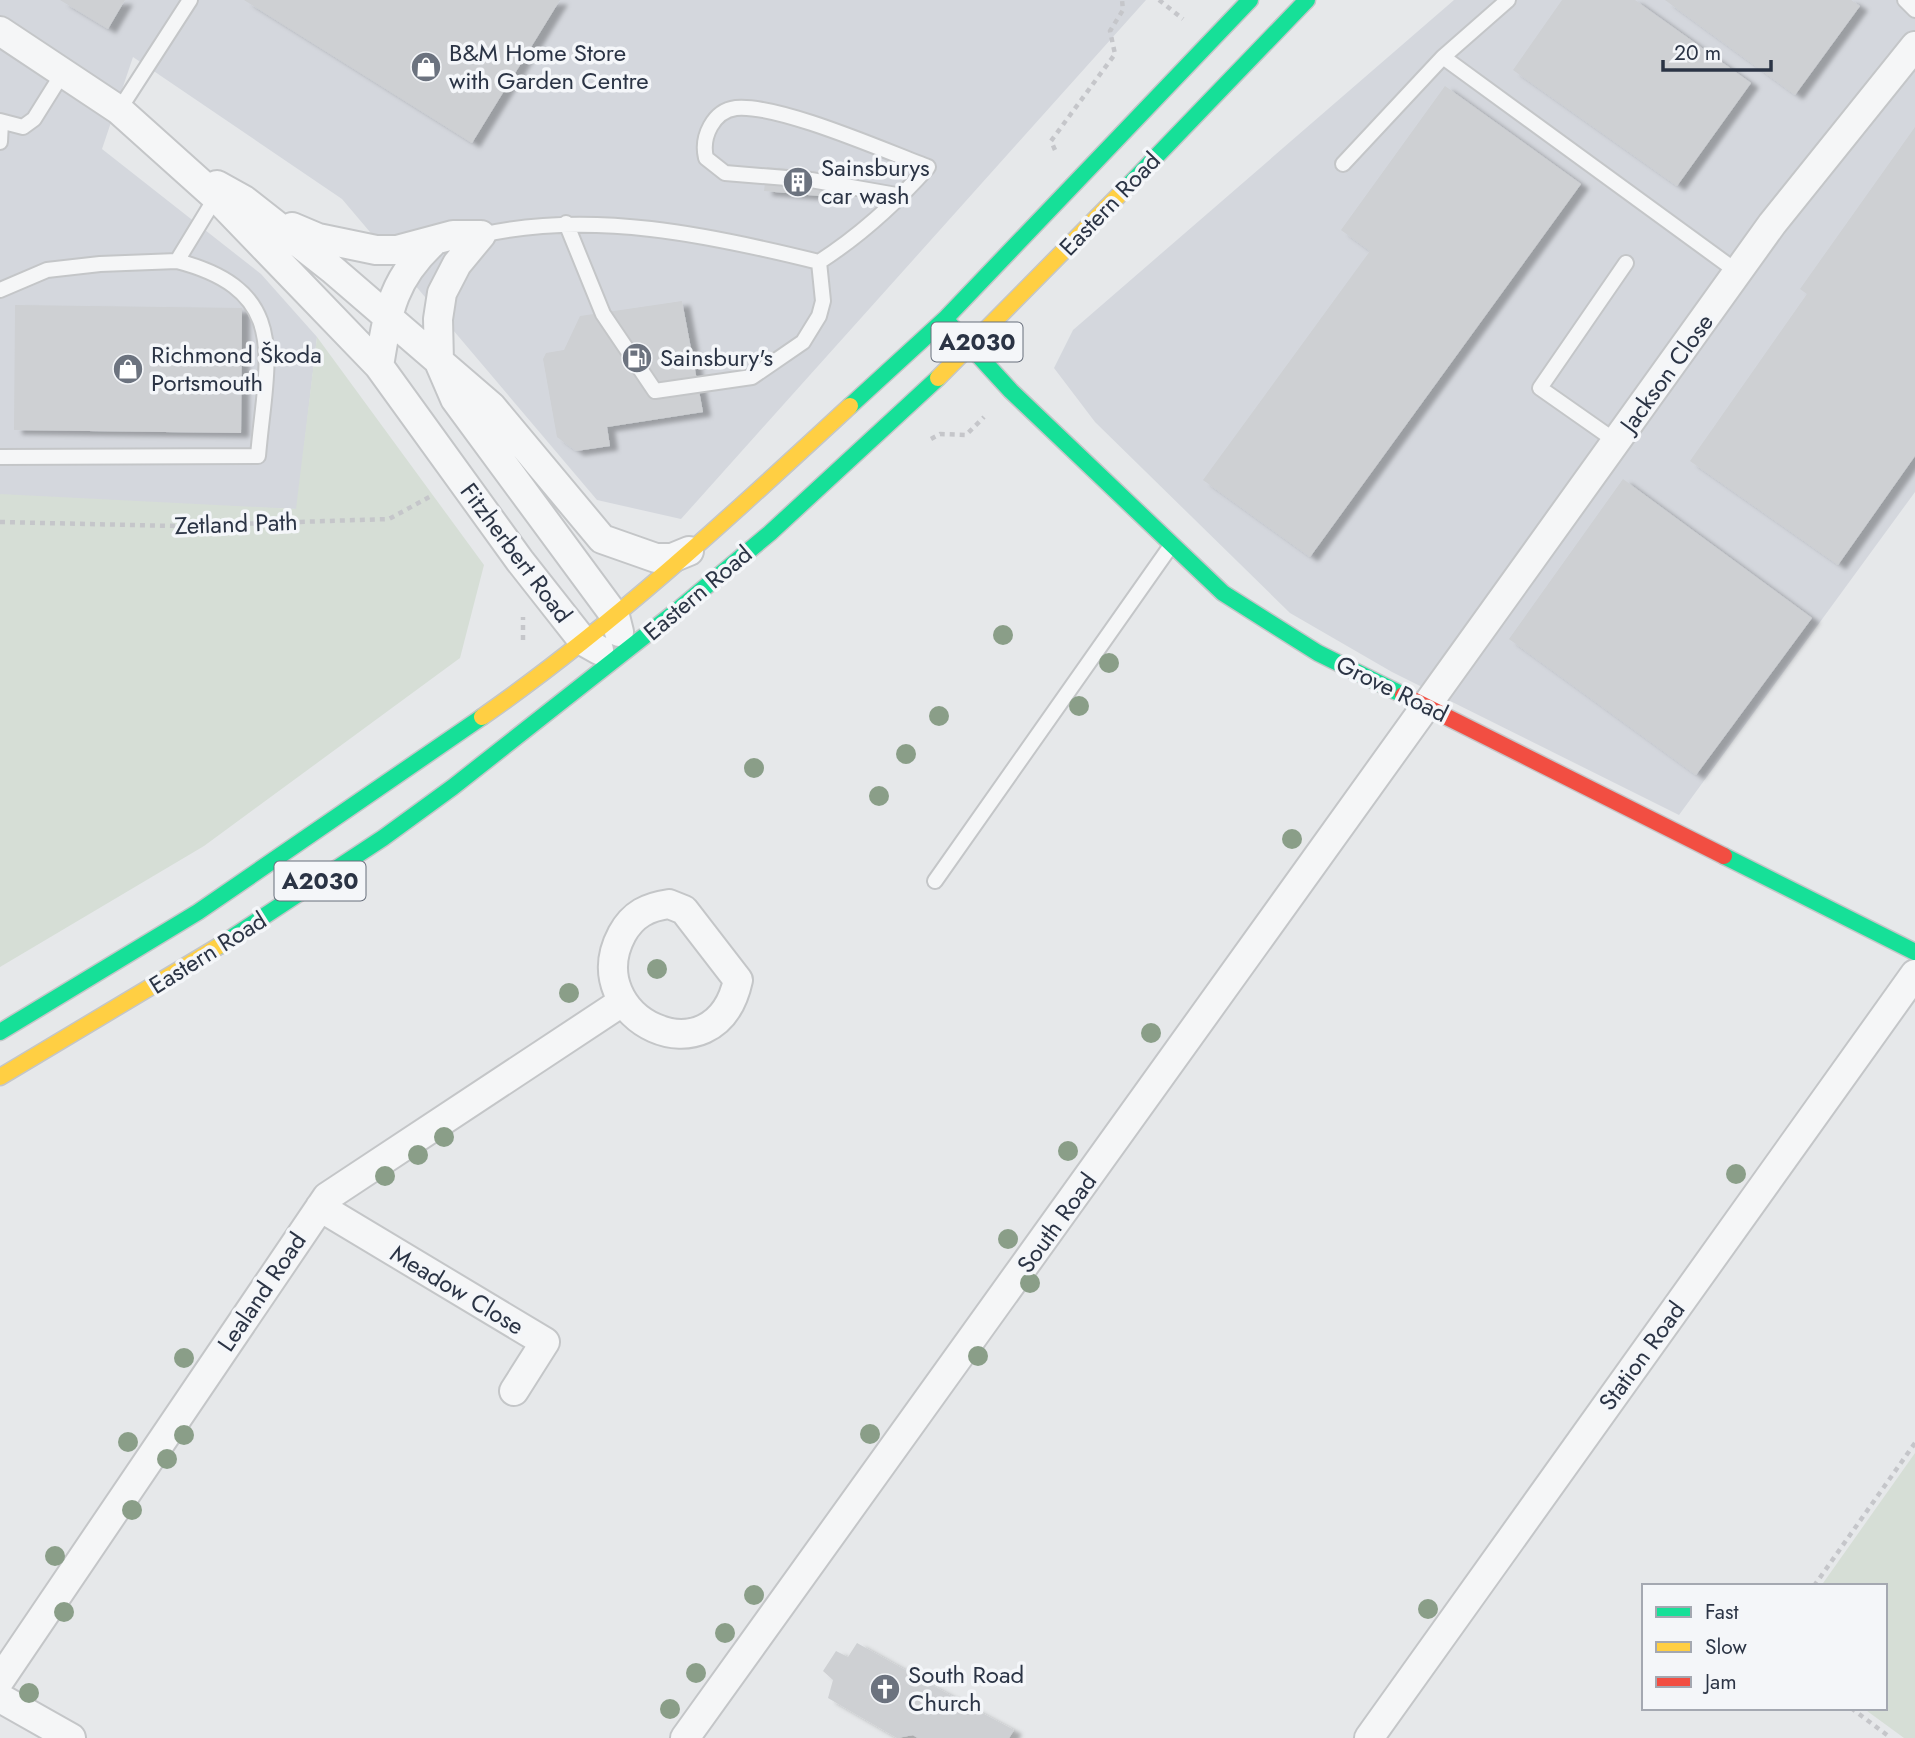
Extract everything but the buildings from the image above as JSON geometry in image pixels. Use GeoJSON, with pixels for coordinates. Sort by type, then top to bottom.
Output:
{"type":"FeatureCollection","features":[{"type":"Feature","properties":{"kind":"main road","name":"Eastern Road"},"geometry":{"type":"LineString","coordinates":[[0,1032],[162,935],[306,841],[519,691],[615,616],[694,550],[945,319],[1250,0]]}},
{"type":"Feature","properties":{"kind":"main road","name":"Eastern Road"},"geometry":{"type":"LineString","coordinates":[[0,1077],[179,972],[300,895],[453,787],[621,656],[771,533],[971,348],[1307,0]]}},
{"type":"Feature","properties":{"kind":"main road","name":"Grove Road"},"geometry":{"type":"LineString","coordinates":[[945,319],[1011,391],[1223,593],[1318,653],[1915,952]]}},
{"type":"Feature","properties":{"kind":"street","name":"Fitzherbert Road"},"geometry":{"type":"LineString","coordinates":[[0,32],[64,71],[119,110],[190,171],[388,317],[491,406],[602,538],[656,558],[672,558],[694,550]]}},
{"type":"Feature","properties":{"kind":"street","name":"Jackson Close"},"geometry":{"type":"LineString","coordinates":[[1428,707],[1772,225],[1915,46]]}},
{"type":"Feature","properties":{"kind":"street","name":"Fitzherbert Road"},"geometry":{"type":"LineString","coordinates":[[230,198],[379,366],[520,561],[583,641],[601,651],[621,656],[615,616],[455,399],[439,362]]}},
{"type":"Feature","properties":{"kind":"street"},"geometry":{"type":"LineString","coordinates":[[230,198],[291,226],[350,246],[397,250],[432,243],[453,234],[481,235]]}},
{"type":"Feature","properties":{"kind":"street"},"geometry":{"type":"LineString","coordinates":[[439,362],[438,319],[442,293],[457,264],[481,235]]}},
{"type":"Feature","properties":{"kind":"street"},"geometry":{"type":"LineString","coordinates":[[379,366],[388,317],[400,279],[432,243]]}},
{"type":"Feature","properties":{"kind":"street","name":"South Road"},"geometry":{"type":"LineString","coordinates":[[685,1738],[1428,707]]}},
{"type":"Feature","properties":{"kind":"street"},"geometry":{"type":"LineString","coordinates":[[669,904],[684,910],[738,980],[734,999],[722,1017],[697,1034],[675,1033],[646,1026],[622,1002],[611,972],[618,942],[628,923],[648,907],[669,904]]}},
{"type":"Feature","properties":{"kind":"street","name":"Station Road"},"geometry":{"type":"LineString","coordinates":[[1369,1738],[1915,974]]}},
{"type":"Feature","properties":{"kind":"street","name":"Lealand Road"},"geometry":{"type":"LineString","coordinates":[[0,1680],[327,1197],[622,1002]]}},
{"type":"Feature","properties":{"kind":"street","name":"Meadow Close"},"geometry":{"type":"LineString","coordinates":[[320,1207],[545,1342],[514,1391]]}},
{"type":"Feature","properties":{"kind":"street"},"geometry":{"type":"LineString","coordinates":[[0,1698],[71,1738]]}},
{"type":"Feature","properties":{"kind":"lane"},"geometry":{"type":"LineString","coordinates":[[119,110],[190,0]]}},
{"type":"Feature","properties":{"kind":"lane"},"geometry":{"type":"LineString","coordinates":[[1343,164],[1443,57],[1508,0]]}},
{"type":"Feature","properties":{"kind":"lane"},"geometry":{"type":"LineString","coordinates":[[1905,0],[1915,10]]}},
{"type":"Feature","properties":{"kind":"lane"},"geometry":{"type":"LineString","coordinates":[[1443,57],[1739,273]]}},
{"type":"Feature","properties":{"kind":"lane"},"geometry":{"type":"LineString","coordinates":[[0,142],[1,121],[23,127],[34,120],[64,71]]}},
{"type":"Feature","properties":{"kind":"lane"},"geometry":{"type":"LineString","coordinates":[[481,235],[529,225],[566,223],[669,232],[761,248],[819,262],[860,235],[902,196],[928,167],[772,111],[735,108],[715,120],[705,139],[706,158],[725,173],[811,180],[902,196]]}},
{"type":"Feature","properties":{"kind":"lane"},"geometry":{"type":"LineString","coordinates":[[177,261],[230,198]]}},
{"type":"Feature","properties":{"kind":"lane"},"geometry":{"type":"LineString","coordinates":[[566,223],[603,314],[655,391],[752,377],[803,342],[819,316],[823,301],[819,262]]}},
{"type":"Feature","properties":{"kind":"lane"},"geometry":{"type":"LineString","coordinates":[[0,290],[47,270],[100,264],[177,261],[203,268],[241,289],[258,312],[266,359],[258,456],[0,457]]}},
{"type":"Feature","properties":{"kind":"lane"},"geometry":{"type":"LineString","coordinates":[[1617,442],[1540,388],[1626,263]]}},
{"type":"Feature","properties":{"kind":"lane"},"geometry":{"type":"LineString","coordinates":[[935,881],[1170,545]]}},
{"type":"Feature","properties":{"kind":"path"},"geometry":{"type":"LineString","coordinates":[[1057,157],[1051,141],[1115,54],[1110,31],[1123,10],[1122,0]]}},
{"type":"Feature","properties":{"kind":"path"},"geometry":{"type":"LineString","coordinates":[[1159,0],[1184,19]]}},
{"type":"Feature","properties":{"kind":"path","name":"Zetland Path"},"geometry":{"type":"LineString","coordinates":[[0,522],[176,526],[389,519],[462,480]]}},
{"type":"Feature","properties":{"kind":"path"},"geometry":{"type":"LineString","coordinates":[[520,652],[523,613]]}},
{"type":"Feature","properties":{"kind":"path"},"geometry":{"type":"LineString","coordinates":[[1815,1584],[1915,1443]]}},
{"type":"Feature","properties":{"kind":"path"},"geometry":{"type":"LineString","coordinates":[[1854,1710],[1891,1738]]}},
{"type":"Feature","properties":{"kind":"shaded area"},"geometry":{"type":"Polygon","coordinates":[[[0,0],[1146,0],[681,519],[597,500],[342,199],[133,57],[102,149],[261,274],[317,337],[297,509],[0,498],[0,0]]]}},
{"type":"Feature","properties":{"kind":"shaded area"},"geometry":{"type":"Polygon","coordinates":[[[1454,0],[1915,0],[1915,492],[1679,815],[1392,672],[1290,613],[1095,422],[1054,368],[1073,330],[1454,0]]]}},
{"type":"Feature","properties":{"kind":"shaded area"},"geometry":{"type":"Polygon","coordinates":[[[317,337],[484,565],[460,658],[204,846],[0,967],[0,494],[296,509],[317,337]]]}},
{"type":"Feature","properties":{"kind":"shaded area"},"geometry":{"type":"Polygon","coordinates":[[[1915,1453],[1915,1738],[1904,1738],[1866,1710],[1887,1710],[1887,1584],[1822,1584],[1915,1453]]]}},
{"type":"Feature","properties":{"kind":"traffic: fast"},"geometry":{"type":"LineString","coordinates":[[850,406],[945,319],[1250,0]]}},
{"type":"Feature","properties":{"kind":"traffic: fast"},"geometry":{"type":"LineString","coordinates":[[1124,190],[1307,0]]}},
{"type":"Feature","properties":{"kind":"traffic: fast"},"geometry":{"type":"LineString","coordinates":[[945,319],[1011,391],[1223,593],[1318,653],[1403,695]]}},
{"type":"Feature","properties":{"kind":"traffic: fast"},"geometry":{"type":"LineString","coordinates":[[219,946],[383,838],[453,787],[679,609],[770,533],[938,378]]}},
{"type":"Feature","properties":{"kind":"traffic: fast"},"geometry":{"type":"LineString","coordinates":[[0,1032],[198,912],[482,717]]}},
{"type":"Feature","properties":{"kind":"traffic: fast"},"geometry":{"type":"LineString","coordinates":[[1724,856],[1915,952]]}},
{"type":"Feature","properties":{"kind":"traffic: slow"},"geometry":{"type":"LineString","coordinates":[[938,378],[1124,190]]}},
{"type":"Feature","properties":{"kind":"traffic: slow"},"geometry":{"type":"LineString","coordinates":[[482,717],[531,682],[625,607],[717,528],[850,406]]}},
{"type":"Feature","properties":{"kind":"traffic: slow"},"geometry":{"type":"LineString","coordinates":[[0,1077],[219,946]]}},
{"type":"Feature","properties":{"kind":"traffic: jam"},"geometry":{"type":"LineString","coordinates":[[1403,695],[1724,856]]}},
{"type":"Feature","properties":{"kind":"place","name":"B&M Home Store with Garden Centre"},"geometry":{"type":"Point","coordinates":[426,67]}},
{"type":"Feature","properties":{"kind":"place","name":"Sainsburys car wash"},"geometry":{"type":"Point","coordinates":[798,182]}},
{"type":"Feature","properties":{"kind":"place","name":"Sainsbury's"},"geometry":{"type":"Point","coordinates":[637,358]}},
{"type":"Feature","properties":{"kind":"place","name":"Richmond Škoda Portsmouth"},"geometry":{"type":"Point","coordinates":[128,369]}},
{"type":"Feature","properties":{"kind":"place","name":"South Road Church"},"geometry":{"type":"Point","coordinates":[885,1689]}}]}
